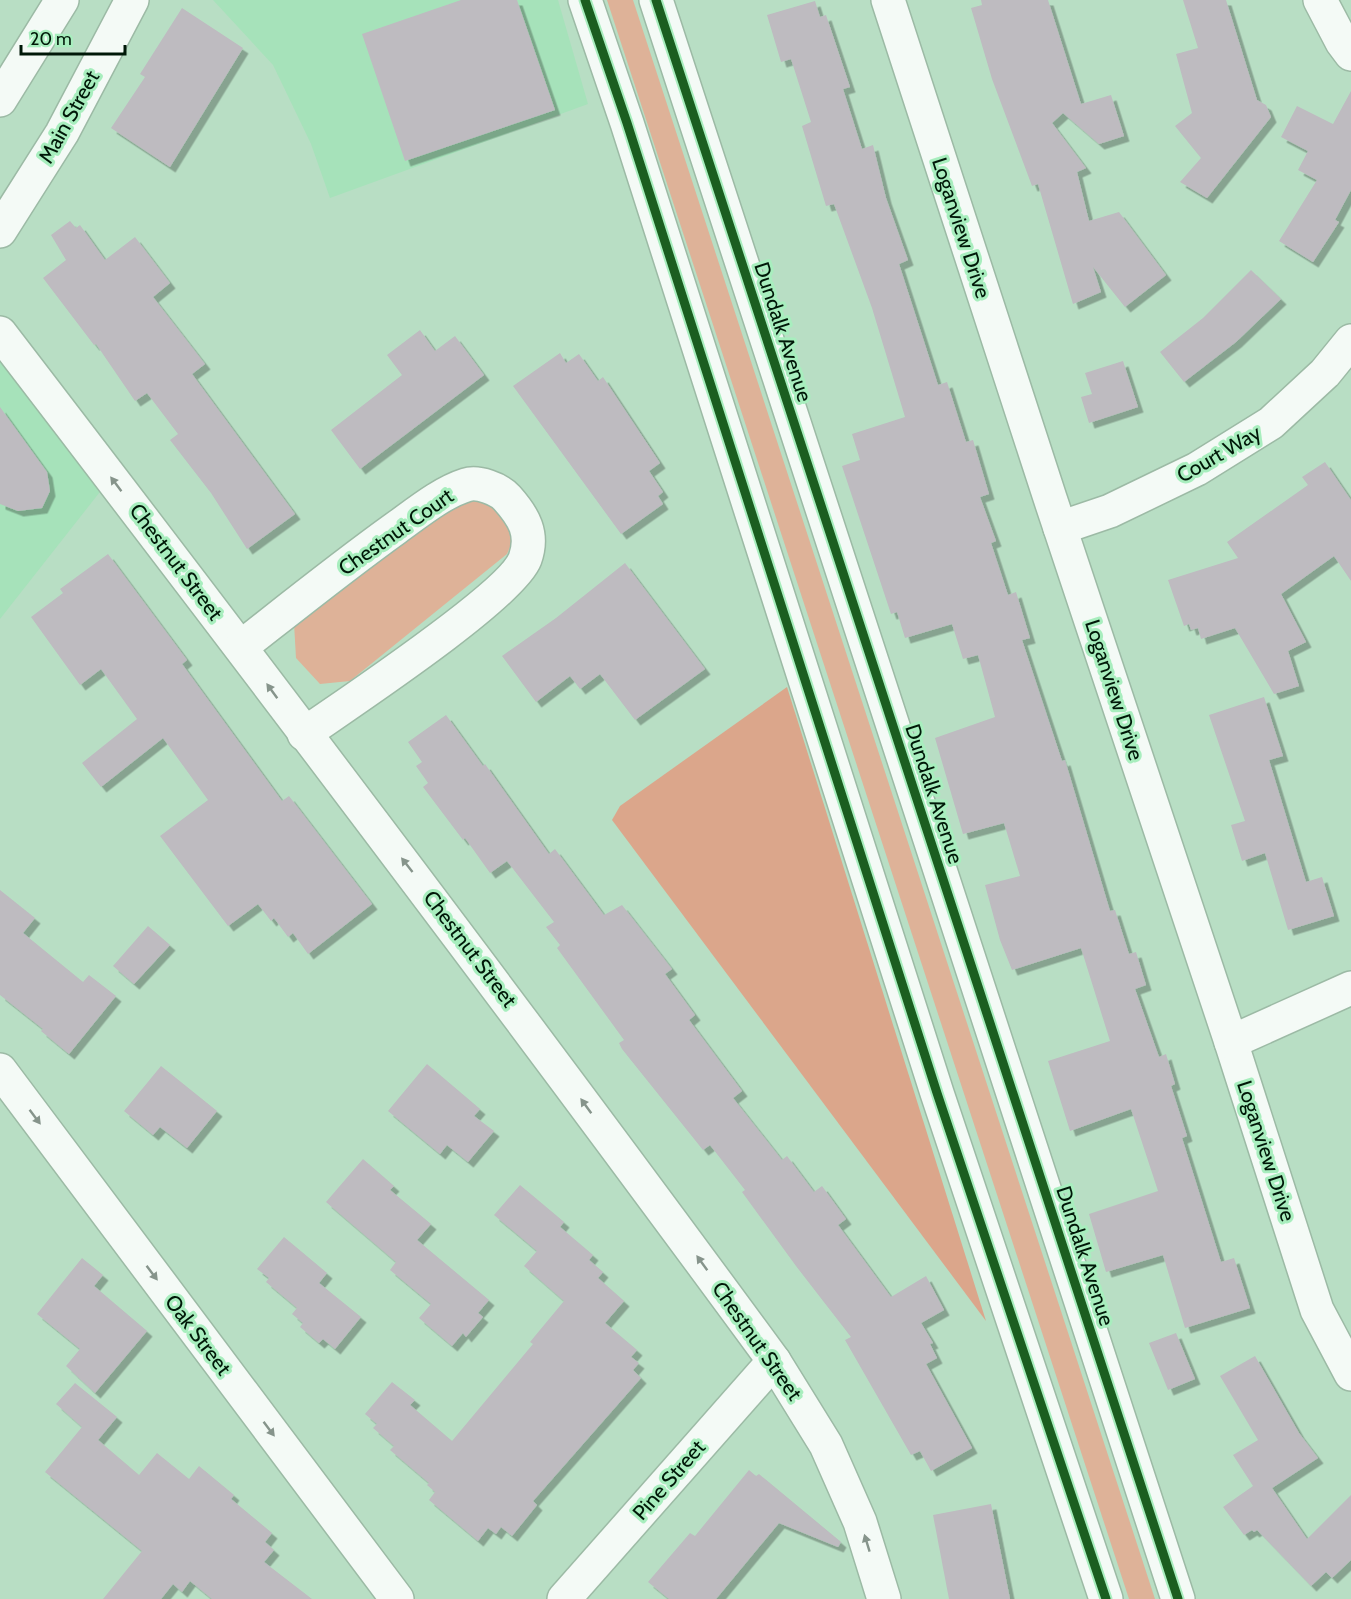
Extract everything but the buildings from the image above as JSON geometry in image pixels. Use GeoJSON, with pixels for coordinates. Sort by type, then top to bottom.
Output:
{"type":"FeatureCollection","features":[{"type":"Feature","properties":{"kind":"street"},"geometry":{"type":"LineString","coordinates":[[0,100],[62,0]]}},
{"type":"Feature","properties":{"kind":"street","name":"Main Street"},"geometry":{"type":"LineString","coordinates":[[0,231],[62,134],[132,0]]}},
{"type":"Feature","properties":{"kind":"street"},"geometry":{"type":"LineString","coordinates":[[585,0],[627,123],[933,1082],[1106,1599]]}},
{"type":"Feature","properties":{"kind":"street","name":"Dundalk Avenue"},"geometry":{"type":"LineString","coordinates":[[656,0],[1178,1599]]}},
{"type":"Feature","properties":{"kind":"street","name":"Loganview Drive"},"geometry":{"type":"LineString","coordinates":[[888,0],[1317,1310],[1351,1374]]}},
{"type":"Feature","properties":{"kind":"street"},"geometry":{"type":"LineString","coordinates":[[1320,0],[1341,42],[1351,54]]}},
{"type":"Feature","properties":{"kind":"street","name":"Chestnut Street"},"geometry":{"type":"LineString","coordinates":[[0,333],[241,647],[304,734],[412,871],[774,1361],[826,1445],[860,1522],[884,1599]]}},
{"type":"Feature","properties":{"kind":"street","name":"Court Way"},"geometry":{"type":"LineString","coordinates":[[1060,528],[1110,511],[1197,469],[1271,423],[1325,373],[1351,341]]}},
{"type":"Feature","properties":{"kind":"street","name":"Chestnut Court"},"geometry":{"type":"LineString","coordinates":[[241,647],[422,509],[465,485],[476,483],[504,495],[522,516],[529,533],[525,561],[499,590],[380,681],[304,734]]}},
{"type":"Feature","properties":{"kind":"street"},"geometry":{"type":"LineString","coordinates":[[1231,1042],[1351,988]]}},
{"type":"Feature","properties":{"kind":"street","name":"Oak Street"},"geometry":{"type":"LineString","coordinates":[[0,1070],[397,1599]]}},
{"type":"Feature","properties":{"kind":"street","name":"Pine Street"},"geometry":{"type":"LineString","coordinates":[[564,1599],[774,1361]]}},
{"type":"Feature","properties":{"kind":"shaded area"},"geometry":{"type":"Polygon","coordinates":[[[213,0],[558,0],[588,104],[330,198],[311,144],[273,65],[213,0]]]}},
{"type":"Feature","properties":{"kind":"shaded area"},"geometry":{"type":"Polygon","coordinates":[[[607,0],[633,0],[1155,1599],[1129,1599],[607,0]]]}},
{"type":"Feature","properties":{"kind":"shaded area"},"geometry":{"type":"Polygon","coordinates":[[[0,349],[103,488],[0,619],[0,349]]]}},
{"type":"Feature","properties":{"kind":"shaded area"},"geometry":{"type":"Polygon","coordinates":[[[487,495],[516,533],[507,554],[350,681],[320,684],[296,658],[294,623],[441,511],[487,495]]]}},
{"type":"Feature","properties":{"kind":"shaded area"},"geometry":{"type":"Polygon","coordinates":[[[787,687],[986,1321],[612,820],[620,806],[787,687]]]}},
{"type":"Feature","properties":{"kind":"cycle path"},"geometry":{"type":"LineString","coordinates":[[585,0],[627,123],[937,1093],[1106,1599]]}},
{"type":"Feature","properties":{"kind":"cycle path"},"geometry":{"type":"LineString","coordinates":[[656,0],[1178,1599]]}}]}
